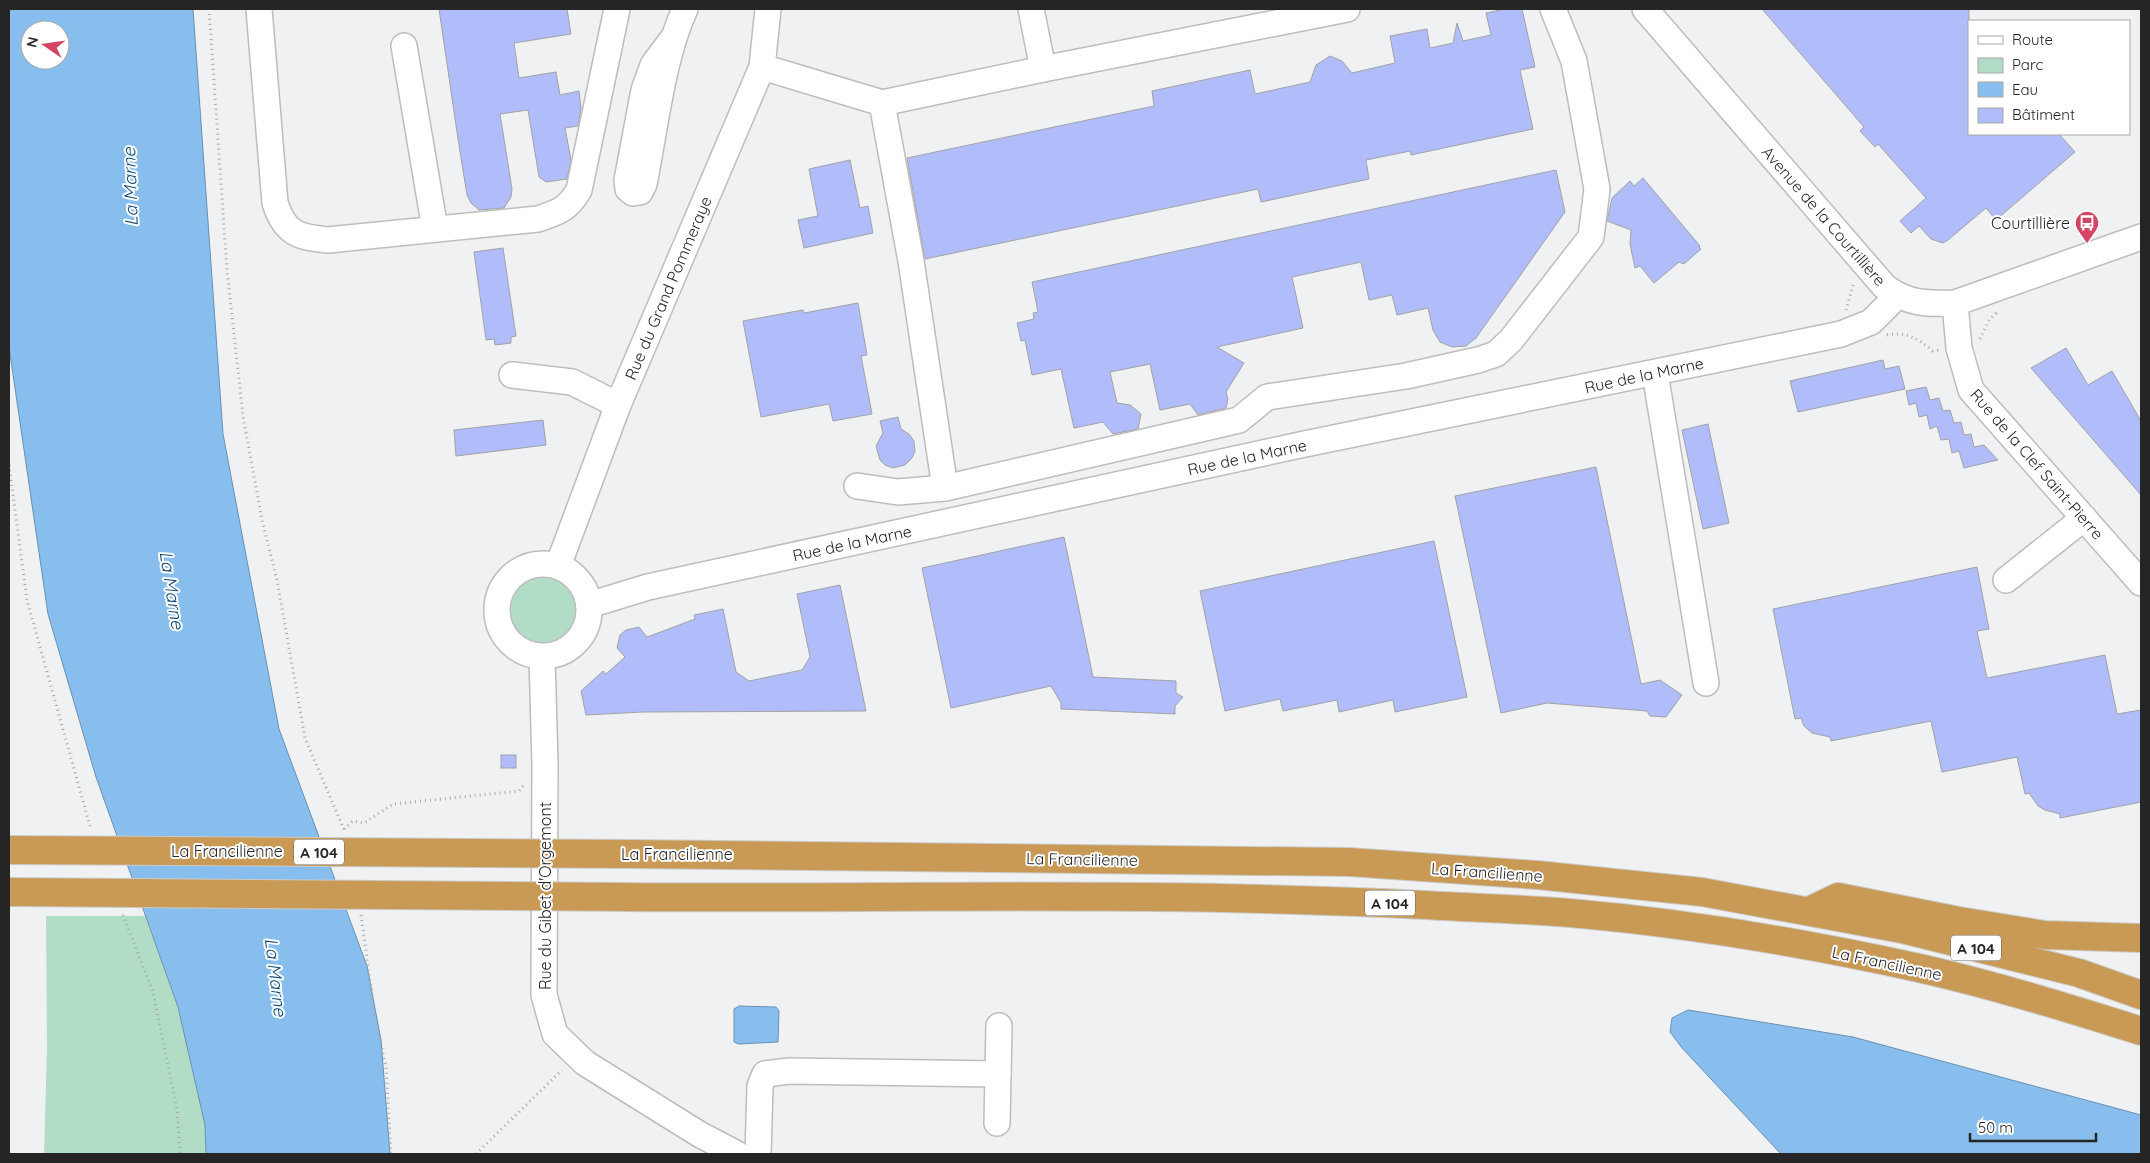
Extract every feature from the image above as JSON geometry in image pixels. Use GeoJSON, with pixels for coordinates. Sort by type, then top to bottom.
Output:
{"type":"FeatureCollection","features":[{"type":"Feature","properties":{"kind":"highway","name":"La Francilienne"},"geometry":{"type":"LineString","coordinates":[[9,850],[628,854],[1349,862],[1537,875],[1702,892],[1902,929],[2060,969],[2141,996]]}},
{"type":"Feature","properties":{"kind":"highway","name":"La Francilienne"},"geometry":{"type":"LineString","coordinates":[[9,892],[834,898],[1143,897],[1346,901],[1570,913],[1689,927],[1824,949],[1922,969],[2141,1030]]}},
{"type":"Feature","properties":{"kind":"highway"},"geometry":{"type":"LineString","coordinates":[[1809,911],[1838,897],[1959,921],[2046,935],[2141,938]]}},
{"type":"Feature","properties":{"kind":"street"},"geometry":{"type":"LineString","coordinates":[[259,9],[275,203],[281,221],[293,232],[308,238],[328,240],[538,219],[558,212],[572,203],[579,190],[617,9]]}},
{"type":"Feature","properties":{"kind":"street"},"geometry":{"type":"LineString","coordinates":[[674,37],[653,65],[644,90],[626,180],[628,189],[633,193],[640,192],[644,184],[674,37],[684,9]]}},
{"type":"Feature","properties":{"kind":"street","name":"Rue du Grand Pommeraye"},"geometry":{"type":"LineString","coordinates":[[558,566],[618,405],[762,67],[768,9]]}},
{"type":"Feature","properties":{"kind":"street"},"geometry":{"type":"LineString","coordinates":[[1032,9],[1043,68]]}},
{"type":"Feature","properties":{"kind":"street"},"geometry":{"type":"LineString","coordinates":[[762,67],[882,103],[1043,68],[1347,9]]}},
{"type":"Feature","properties":{"kind":"street"},"geometry":{"type":"LineString","coordinates":[[857,486],[898,492],[945,488],[1238,420],[1267,398],[1406,376],[1496,354],[1511,340],[1591,238],[1597,188],[1574,61],[1553,9]]}},
{"type":"Feature","properties":{"kind":"street","name":"Avenue de la Courtillière"},"geometry":{"type":"LineString","coordinates":[[1644,9],[1884,286],[1897,296],[1932,304],[1955,303],[2141,237]]}},
{"type":"Feature","properties":{"kind":"street"},"geometry":{"type":"LineString","coordinates":[[404,46],[435,230]]}},
{"type":"Feature","properties":{"kind":"street"},"geometry":{"type":"LineString","coordinates":[[882,103],[911,262],[945,488]]}},
{"type":"Feature","properties":{"kind":"street","name":"Rue de la Marne"},"geometry":{"type":"LineString","coordinates":[[589,605],[648,587],[1300,445],[1849,332],[1871,322],[1897,296]]}},
{"type":"Feature","properties":{"kind":"street","name":"Rue de la Clef Saint-Pierre"},"geometry":{"type":"LineString","coordinates":[[1955,303],[1959,348],[1971,390],[2141,583]]}},
{"type":"Feature","properties":{"kind":"street"},"geometry":{"type":"LineString","coordinates":[[1655,373],[1706,683]]}},
{"type":"Feature","properties":{"kind":"street"},"geometry":{"type":"LineString","coordinates":[[512,375],[572,382],[618,405]]}},
{"type":"Feature","properties":{"kind":"street"},"geometry":{"type":"LineString","coordinates":[[2006,580],[2084,518]]}},
{"type":"Feature","properties":{"kind":"street"},"geometry":{"type":"LineString","coordinates":[[543,564],[558,566],[570,572],[586,592],[589,605],[588,621],[582,636],[571,647],[557,655],[542,657],[526,654],[512,645],[502,633],[497,618],[497,602],[503,587],[513,575],[527,567],[543,564]]}},
{"type":"Feature","properties":{"kind":"street","name":"Rue du Gibet d'Orgemont"},"geometry":{"type":"LineString","coordinates":[[542,657],[545,764],[544,995],[555,1034],[585,1063],[699,1134],[737,1154]]}},
{"type":"Feature","properties":{"kind":"street"},"geometry":{"type":"LineString","coordinates":[[997,1123],[999,1026]]}},
{"type":"Feature","properties":{"kind":"street"},"geometry":{"type":"LineString","coordinates":[[758,1154],[760,1086],[764,1074],[789,1071],[998,1074]]}},
{"type":"Feature","properties":{"kind":"path"},"geometry":{"type":"LineString","coordinates":[[209,9],[227,270],[243,416],[262,520],[277,580],[305,738],[344,829],[353,821],[364,823],[393,804],[519,791],[525,785],[526,775],[538,772],[545,764]]}},
{"type":"Feature","properties":{"kind":"path"},"geometry":{"type":"LineString","coordinates":[[9,465],[27,600],[83,808],[93,836]]}},
{"type":"Feature","properties":{"kind":"path"},"geometry":{"type":"LineString","coordinates":[[121,909],[153,992],[177,1109],[180,1154]]}},
{"type":"Feature","properties":{"kind":"path"},"geometry":{"type":"LineString","coordinates":[[362,920],[376,1024],[386,1066],[391,1154]]}},
{"type":"Feature","properties":{"kind":"path"},"geometry":{"type":"LineString","coordinates":[[476,1154],[562,1072],[566,1044]]}},
{"type":"Feature","properties":{"kind":"green space"},"geometry":{"type":"Polygon","coordinates":[[[544,574],[563,580],[573,590],[579,609],[573,628],[563,638],[544,644],[525,638],[515,628],[509,609],[515,590],[525,580],[544,574]]]}},
{"type":"Feature","properties":{"kind":"green space"},"geometry":{"type":"Polygon","coordinates":[[[46,916],[145,916],[178,1007],[205,1125],[206,1154],[44,1154],[47,1048],[46,916]]]}},
{"type":"Feature","properties":{"kind":"water","name":"La Marne"},"geometry":{"type":"Polygon","coordinates":[[[9,9],[193,9],[223,434],[279,729],[367,966],[381,1040],[390,1154],[206,1154],[205,1125],[178,1007],[96,777],[48,614],[9,347],[9,9]]]}},
{"type":"Feature","properties":{"kind":"water"},"geometry":{"type":"Polygon","coordinates":[[[739,1006],[776,1007],[779,1011],[778,1042],[739,1044],[734,1042],[734,1009],[739,1006]]]}},
{"type":"Feature","properties":{"kind":"water"},"geometry":{"type":"Polygon","coordinates":[[[1688,1010],[1853,1037],[2141,1115],[2141,1154],[1781,1154],[1682,1048],[1670,1032],[1672,1018],[1688,1010]]]}},
{"type":"Feature","properties":{"kind":"building"},"geometry":{"type":"Polygon","coordinates":[[[439,9],[567,9],[571,34],[514,43],[519,78],[556,72],[560,95],[579,91],[581,108],[578,126],[565,128],[571,160],[567,179],[546,182],[539,177],[528,110],[500,114],[512,189],[511,197],[504,208],[479,210],[471,203],[467,195],[439,9]]]}},
{"type":"Feature","properties":{"kind":"building"},"geometry":{"type":"Polygon","coordinates":[[[1505,9],[1522,9],[1535,67],[1520,70],[1533,129],[1411,155],[1410,151],[1366,160],[1369,179],[1261,202],[1258,189],[925,259],[907,158],[1154,106],[1152,91],[1250,70],[1255,94],[1310,82],[1316,65],[1330,56],[1342,61],[1352,73],[1395,63],[1390,36],[1427,29],[1430,48],[1453,43],[1457,23],[1463,41],[1491,35],[1486,13],[1505,9]]]}},
{"type":"Feature","properties":{"kind":"building"},"geometry":{"type":"Polygon","coordinates":[[[1762,9],[1969,9],[1968,135],[2060,135],[2075,152],[1996,220],[1986,208],[1943,243],[1931,239],[1919,226],[1911,233],[1900,221],[1926,198],[1878,144],[1875,147],[1860,131],[1864,127],[1762,9]]]}},
{"type":"Feature","properties":{"kind":"building"},"geometry":{"type":"Polygon","coordinates":[[[850,160],[860,208],[868,206],[873,233],[804,248],[798,220],[818,216],[809,169],[850,160]]]}},
{"type":"Feature","properties":{"kind":"building"},"geometry":{"type":"Polygon","coordinates":[[[1556,170],[1565,212],[1476,338],[1466,346],[1452,347],[1440,342],[1433,330],[1428,308],[1397,315],[1392,295],[1369,300],[1361,262],[1292,277],[1303,328],[1217,347],[1244,363],[1226,392],[1228,399],[1226,408],[1198,415],[1190,404],[1160,410],[1150,364],[1110,372],[1117,403],[1130,405],[1141,414],[1138,429],[1113,434],[1103,422],[1074,428],[1061,369],[1032,375],[1025,340],[1021,341],[1017,323],[1034,319],[1033,313],[1038,312],[1032,282],[1556,170]]]}},
{"type":"Feature","properties":{"kind":"building"},"geometry":{"type":"Polygon","coordinates":[[[1643,178],[1701,249],[1684,264],[1679,262],[1654,283],[1640,266],[1635,268],[1630,244],[1631,230],[1607,221],[1612,198],[1630,181],[1634,186],[1643,178]]]}},
{"type":"Feature","properties":{"kind":"building"},"geometry":{"type":"Polygon","coordinates":[[[503,248],[516,336],[511,337],[511,343],[495,345],[494,339],[486,340],[474,252],[503,248]]]}},
{"type":"Feature","properties":{"kind":"building"},"geometry":{"type":"Polygon","coordinates":[[[858,303],[867,355],[861,356],[872,414],[833,421],[829,404],[761,417],[743,321],[803,310],[804,313],[858,303]]]}},
{"type":"Feature","properties":{"kind":"building"},"geometry":{"type":"Polygon","coordinates":[[[2066,348],[2088,385],[2112,371],[2141,421],[2141,495],[2031,368],[2066,348]]]}},
{"type":"Feature","properties":{"kind":"building"},"geometry":{"type":"Polygon","coordinates":[[[1883,360],[1885,369],[1899,366],[1905,389],[1798,412],[1790,381],[1883,360]]]}},
{"type":"Feature","properties":{"kind":"building"},"geometry":{"type":"Polygon","coordinates":[[[1926,387],[1930,400],[1939,398],[1943,411],[1950,410],[1954,423],[1961,422],[1964,435],[1971,434],[1974,447],[1984,445],[1998,460],[1964,468],[1959,451],[1952,453],[1949,439],[1941,440],[1937,426],[1930,429],[1927,415],[1919,417],[1916,403],[1909,405],[1906,391],[1926,387]]]}},
{"type":"Feature","properties":{"kind":"building"},"geometry":{"type":"Polygon","coordinates":[[[898,417],[901,429],[909,434],[914,441],[915,451],[912,458],[905,465],[893,468],[885,465],[880,460],[876,446],[883,433],[880,421],[898,417]]]}},
{"type":"Feature","properties":{"kind":"building"},"geometry":{"type":"Polygon","coordinates":[[[543,420],[546,445],[456,456],[454,430],[543,420]]]}},
{"type":"Feature","properties":{"kind":"building"},"geometry":{"type":"Polygon","coordinates":[[[1708,424],[1729,523],[1703,529],[1682,430],[1708,424]]]}},
{"type":"Feature","properties":{"kind":"building"},"geometry":{"type":"Polygon","coordinates":[[[1596,467],[1641,684],[1660,680],[1682,695],[1666,717],[1650,716],[1647,711],[1547,703],[1501,713],[1455,496],[1596,467]]]}},
{"type":"Feature","properties":{"kind":"building"},"geometry":{"type":"Polygon","coordinates":[[[1064,537],[1093,677],[1176,681],[1176,693],[1183,697],[1175,706],[1175,714],[1061,709],[1061,703],[1051,686],[951,708],[922,568],[1064,537]]]}},
{"type":"Feature","properties":{"kind":"building"},"geometry":{"type":"Polygon","coordinates":[[[1434,541],[1467,697],[1395,712],[1393,700],[1339,712],[1337,700],[1283,711],[1280,699],[1225,711],[1200,591],[1434,541]]]}},
{"type":"Feature","properties":{"kind":"building"},"geometry":{"type":"Polygon","coordinates":[[[1977,567],[1989,629],[1977,631],[1987,678],[2105,655],[2117,714],[2141,710],[2141,802],[2060,818],[2060,814],[2038,806],[2029,793],[2025,794],[2017,757],[1942,772],[1931,721],[1831,741],[1830,737],[1812,733],[1804,726],[1801,718],[1795,719],[1773,609],[1977,567]]]}},
{"type":"Feature","properties":{"kind":"building"},"geometry":{"type":"Polygon","coordinates":[[[840,585],[866,711],[643,712],[586,715],[581,691],[603,671],[606,674],[625,657],[617,648],[620,635],[626,630],[639,627],[647,637],[695,619],[694,615],[723,609],[736,672],[749,681],[802,670],[810,657],[797,594],[840,585]]]}},
{"type":"Feature","properties":{"kind":"building"},"geometry":{"type":"Polygon","coordinates":[[[501,755],[516,755],[516,768],[501,768],[501,755]]]}},
{"type":"Feature","properties":{"kind":"place","name":"Courtillière"},"geometry":{"type":"Point","coordinates":[2087,244]}}]}
